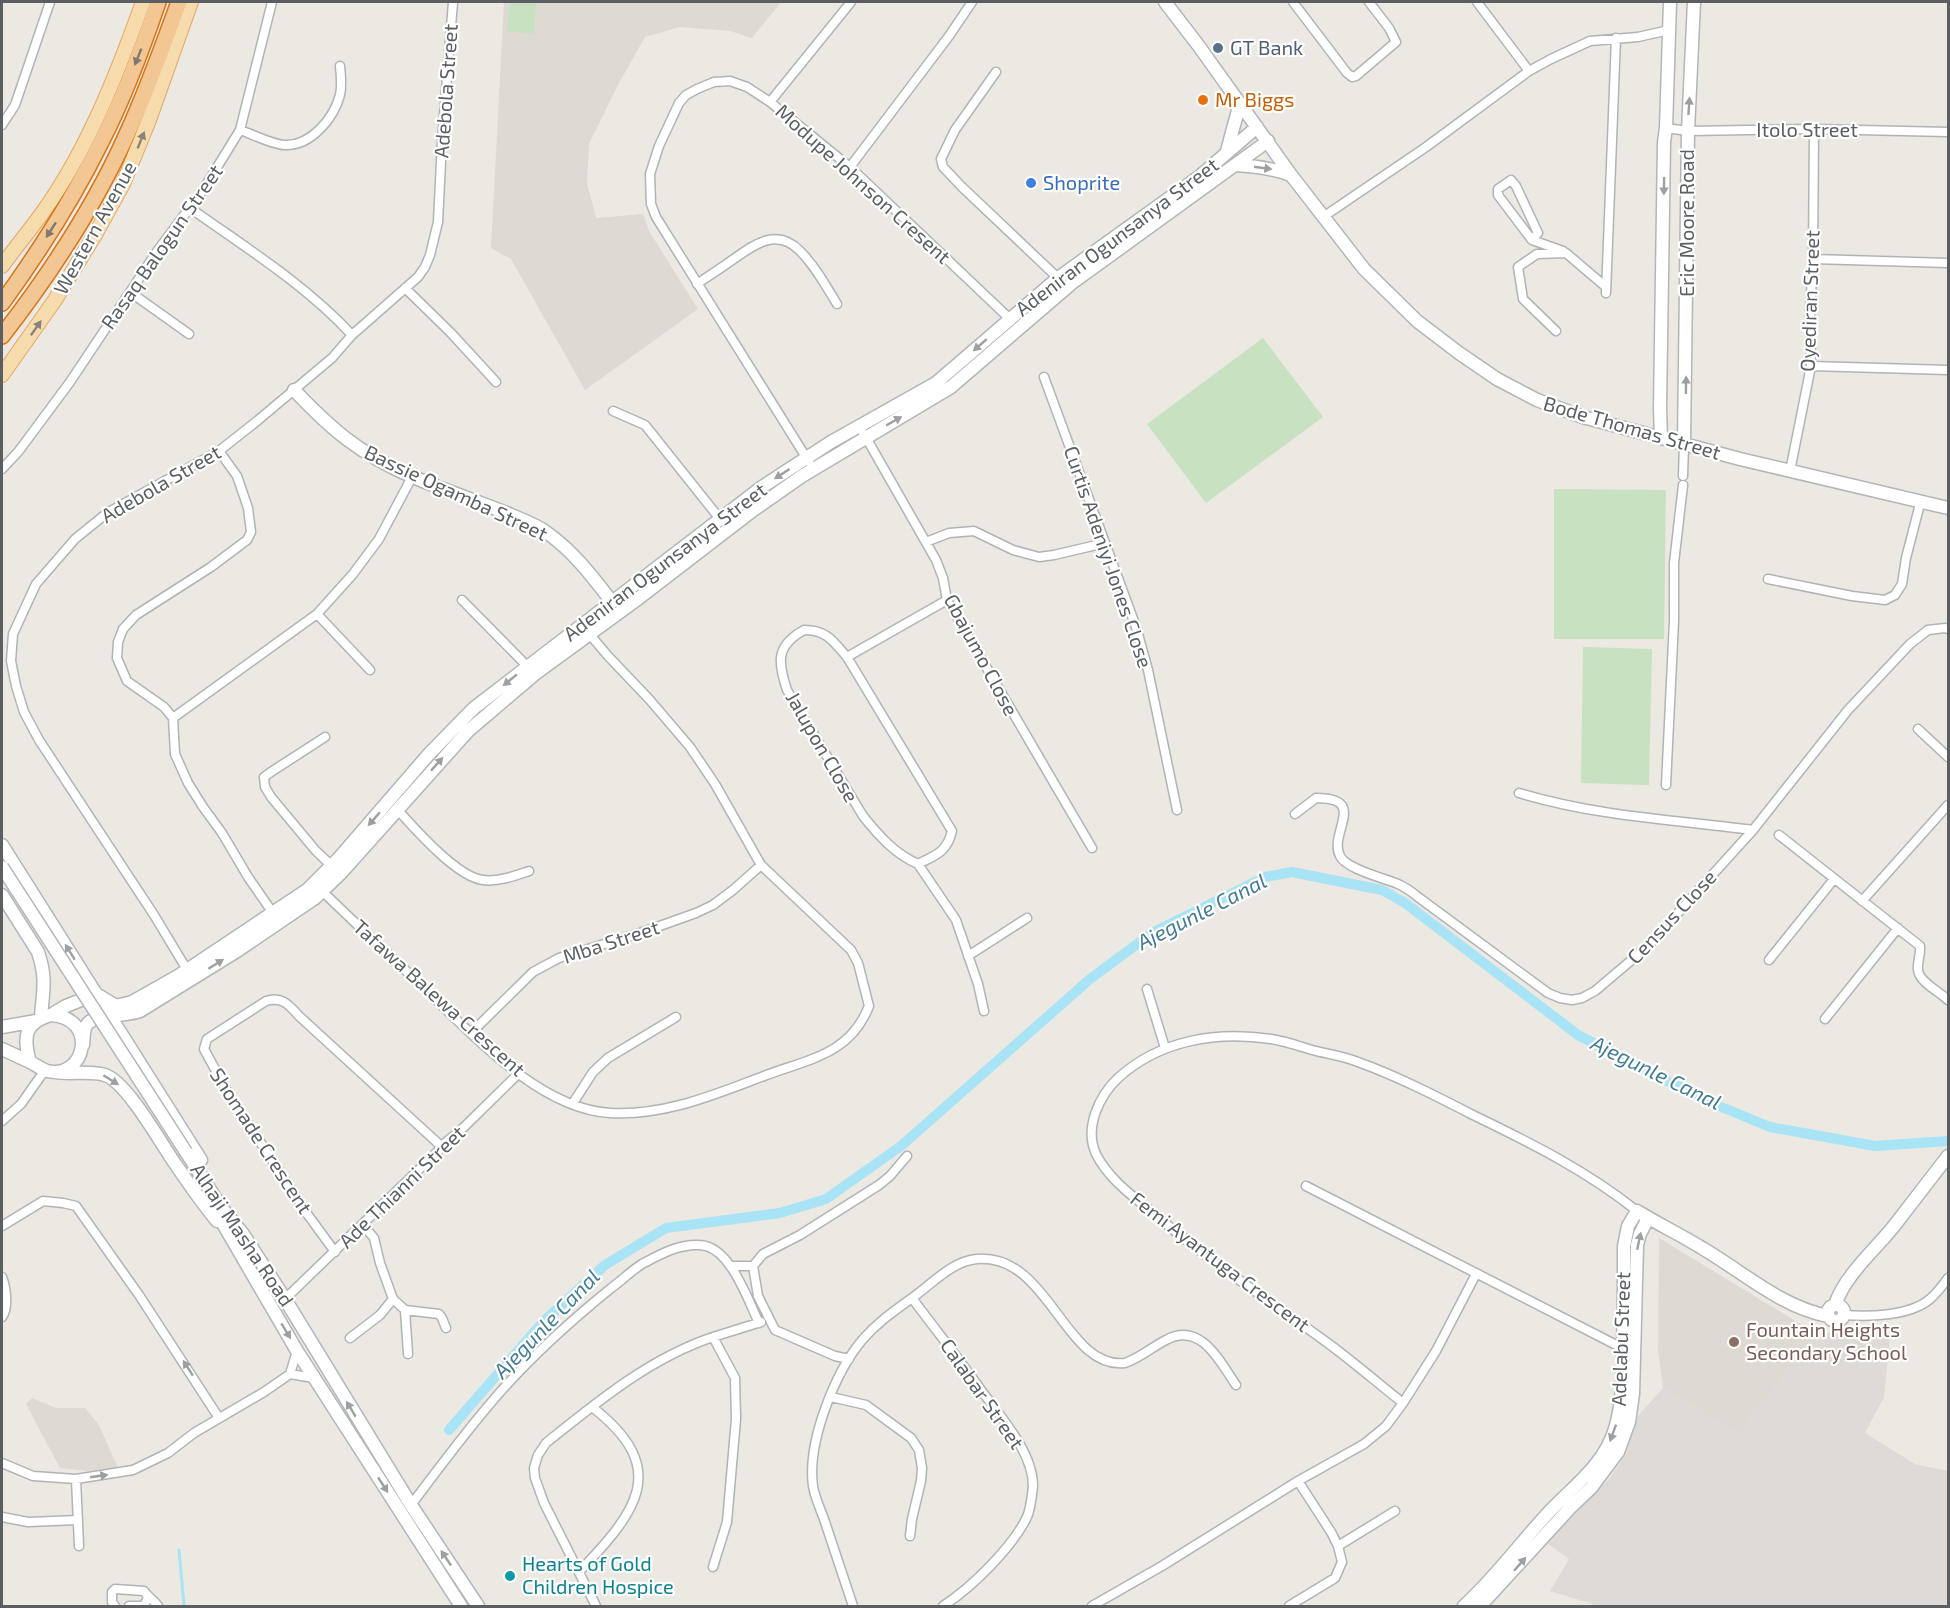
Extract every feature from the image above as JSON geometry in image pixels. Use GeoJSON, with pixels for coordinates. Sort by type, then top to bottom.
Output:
{"type":"FeatureCollection","features":[{"type":"Feature","properties":{"kind":"highway","name":"Western Avenue"},"geometry":{"type":"LineString","coordinates":[[2,303],[52,229],[102,140],[141,50],[158,2]]}},
{"type":"Feature","properties":{"kind":"highway","name":"Western Avenue"},"geometry":{"type":"LineString","coordinates":[[2,336],[28,302],[98,192],[127,136],[152,77],[179,2]]}},
{"type":"Feature","properties":{"kind":"main road"},"geometry":{"type":"LineString","coordinates":[[3,260],[44,211],[80,152],[107,95],[143,2]]}},
{"type":"Feature","properties":{"kind":"main road","name":"Western Avenue"},"geometry":{"type":"LineString","coordinates":[[2,375],[55,300],[123,184],[149,120],[191,2]]}},
{"type":"Feature","properties":{"kind":"main road","name":"Bode Thomas Street"},"geometry":{"type":"LineString","coordinates":[[1165,2],[1268,141],[1291,176],[1364,269],[1392,299],[1425,328],[1497,379],[1537,400],[1583,417],[1790,471],[1948,508]]}},
{"type":"Feature","properties":{"kind":"main road","name":"Eric Moore Road"},"geometry":{"type":"LineString","coordinates":[[1661,438],[1664,142],[1670,2]]}},
{"type":"Feature","properties":{"kind":"main road","name":"Eric Moore Road"},"geometry":{"type":"LineString","coordinates":[[1684,444],[1688,131],[1694,2]]}},
{"type":"Feature","properties":{"kind":"main road"},"geometry":{"type":"LineString","coordinates":[[1225,155],[1233,135],[1240,104]]}},
{"type":"Feature","properties":{"kind":"main road","name":"Adeniran Ogunsanya Street"},"geometry":{"type":"LineString","coordinates":[[109,1015],[124,1016],[140,1011],[190,974],[322,891],[336,869],[462,718],[586,629],[635,601],[752,511],[936,383],[1058,278],[1200,176],[1257,127]]}},
{"type":"Feature","properties":{"kind":"main road","name":"Adeniran Ogunsanya Street"},"geometry":{"type":"LineString","coordinates":[[586,629],[612,602],[762,487],[831,442],[863,432],[951,387],[1063,291],[1268,141]]}},
{"type":"Feature","properties":{"kind":"main road"},"geometry":{"type":"LineString","coordinates":[[1234,165],[1275,169],[1291,176]]}},
{"type":"Feature","properties":{"kind":"main road"},"geometry":{"type":"LineString","coordinates":[[1098,249],[1106,260]]}},
{"type":"Feature","properties":{"kind":"main road","name":"Bassie Ogamba Street"},"geometry":{"type":"LineString","coordinates":[[294,390],[330,427],[353,445],[380,461],[412,477],[544,530],[580,561],[612,602]]}},
{"type":"Feature","properties":{"kind":"main road","name":"Adeniran Ogunsanya Street"},"geometry":{"type":"LineString","coordinates":[[277,918],[307,890],[336,869],[397,809],[468,731],[531,670]]}},
{"type":"Feature","properties":{"kind":"main road"},"geometry":{"type":"LineString","coordinates":[[2,845],[230,1207],[239,1239]]}},
{"type":"Feature","properties":{"kind":"main road","name":"Alhaji Masha Road"},"geometry":{"type":"LineString","coordinates":[[2,867],[184,1154]]}},
{"type":"Feature","properties":{"kind":"main road","name":"Alhaji Masha Road"},"geometry":{"type":"LineString","coordinates":[[2,878],[239,1239],[285,1299],[409,1502],[478,1606]]}},
{"type":"Feature","properties":{"kind":"main road"},"geometry":{"type":"LineString","coordinates":[[2,895],[6,907],[38,952],[44,971],[43,1018]]}},
{"type":"Feature","properties":{"kind":"main road","name":"Adeniran Ogunsanya Street"},"geometry":{"type":"LineString","coordinates":[[96,994],[120,1006],[129,1004],[190,974]]}},
{"type":"Feature","properties":{"kind":"main road"},"geometry":{"type":"LineString","coordinates":[[30,1062],[26,1037],[30,1028],[66,1006],[96,994]]}},
{"type":"Feature","properties":{"kind":"main road"},"geometry":{"type":"LineString","coordinates":[[2,1027],[61,1015],[70,1019],[77,1026],[82,1035],[83,1045]]}},
{"type":"Feature","properties":{"kind":"main road"},"geometry":{"type":"LineString","coordinates":[[50,1071],[65,1070],[74,1064],[80,1055],[87,1024],[91,1020],[109,1015]]}},
{"type":"Feature","properties":{"kind":"main road"},"geometry":{"type":"LineString","coordinates":[[2,1049],[50,1071],[67,1074],[97,1073],[117,1082],[204,1204],[239,1239]]}},
{"type":"Feature","properties":{"kind":"main road"},"geometry":{"type":"LineString","coordinates":[[1832,1310],[1838,1295],[1859,1266],[1946,1159]]}},
{"type":"Feature","properties":{"kind":"main road"},"geometry":{"type":"LineString","coordinates":[[1642,1214],[1701,1247],[1789,1303],[1813,1313],[1842,1308],[1844,1315]]}},
{"type":"Feature","properties":{"kind":"main road","name":"Adelabu Street"},"geometry":{"type":"LineString","coordinates":[[1464,1606],[1480,1603],[1591,1488],[1618,1452],[1629,1422],[1633,1394],[1629,1352],[1637,1245],[1642,1214]]}},
{"type":"Feature","properties":{"kind":"main road","name":"Alhaji Masha Road"},"geometry":{"type":"LineString","coordinates":[[239,1239],[297,1350],[461,1606]]}},
{"type":"Feature","properties":{"kind":"street"},"geometry":{"type":"LineString","coordinates":[[2,125],[15,105],[50,2]]}},
{"type":"Feature","properties":{"kind":"street","name":"Rasaq Balogun Street"},"geometry":{"type":"LineString","coordinates":[[2,469],[18,452],[53,405],[158,250],[190,208],[240,130],[272,2]]}},
{"type":"Feature","properties":{"kind":"street","name":"Adebola Street"},"geometry":{"type":"LineString","coordinates":[[190,974],[39,740],[24,712],[11,661],[13,633],[36,585],[89,526],[132,498],[219,451],[332,358],[352,335],[417,278],[425,267],[438,222],[453,2]]}},
{"type":"Feature","properties":{"kind":"street"},"geometry":{"type":"LineString","coordinates":[[770,102],[851,2]]}},
{"type":"Feature","properties":{"kind":"street"},"geometry":{"type":"LineString","coordinates":[[850,167],[972,2]]}},
{"type":"Feature","properties":{"kind":"street"},"geometry":{"type":"LineString","coordinates":[[1293,2],[1352,77],[1396,42],[1389,28],[1369,2]]}},
{"type":"Feature","properties":{"kind":"street"},"geometry":{"type":"LineString","coordinates":[[1477,2],[1529,71]]}},
{"type":"Feature","properties":{"kind":"street"},"geometry":{"type":"LineString","coordinates":[[1323,217],[1426,147],[1529,71],[1573,47],[1590,41],[1638,37],[1669,30]]}},
{"type":"Feature","properties":{"kind":"street"},"geometry":{"type":"LineString","coordinates":[[1532,240],[1538,233],[1511,180],[1498,189],[1498,195],[1532,240],[1566,253],[1606,290],[1616,38]]}},
{"type":"Feature","properties":{"kind":"street"},"geometry":{"type":"LineString","coordinates":[[240,130],[282,146],[298,144],[324,125],[334,113],[341,93],[340,66]]}},
{"type":"Feature","properties":{"kind":"street"},"geometry":{"type":"LineString","coordinates":[[996,72],[955,130],[941,159],[943,167],[1058,278]]}},
{"type":"Feature","properties":{"kind":"street","name":"Modupe Johnson Cresent"},"geometry":{"type":"LineString","coordinates":[[814,469],[697,284],[656,217],[651,204],[650,174],[658,146],[679,104],[686,95],[714,82],[730,81],[747,87],[770,102],[850,167],[1010,319]]}},
{"type":"Feature","properties":{"kind":"street","name":"Itolo Street"},"geometry":{"type":"LineString","coordinates":[[1666,128],[1688,131],[1814,129],[1948,132]]}},
{"type":"Feature","properties":{"kind":"street","name":"Oyediran Street"},"geometry":{"type":"LineString","coordinates":[[1790,471],[1811,366],[1814,129]]}},
{"type":"Feature","properties":{"kind":"street"},"geometry":{"type":"LineString","coordinates":[[190,208],[333,314],[352,335]]}},
{"type":"Feature","properties":{"kind":"street"},"geometry":{"type":"LineString","coordinates":[[697,284],[748,248],[770,239],[779,240],[792,243],[801,251],[837,304]]}},
{"type":"Feature","properties":{"kind":"street"},"geometry":{"type":"LineString","coordinates":[[1556,331],[1523,299],[1518,267],[1538,254],[1566,253]]}},
{"type":"Feature","properties":{"kind":"street"},"geometry":{"type":"LineString","coordinates":[[1813,259],[1948,263]]}},
{"type":"Feature","properties":{"kind":"street"},"geometry":{"type":"LineString","coordinates":[[405,288],[496,382]]}},
{"type":"Feature","properties":{"kind":"street"},"geometry":{"type":"LineString","coordinates":[[130,292],[189,334]]}},
{"type":"Feature","properties":{"kind":"street"},"geometry":{"type":"LineString","coordinates":[[1811,366],[1948,370]]}},
{"type":"Feature","properties":{"kind":"street","name":"Curtis Adeniyi Jones Close"},"geometry":{"type":"LineString","coordinates":[[1044,377],[1136,627],[1148,670],[1177,810]]}},
{"type":"Feature","properties":{"kind":"street"},"geometry":{"type":"LineString","coordinates":[[613,411],[645,424],[720,519]]}},
{"type":"Feature","properties":{"kind":"street","name":"Gbajumo Close"},"geometry":{"type":"LineString","coordinates":[[863,432],[926,542],[943,578],[947,600],[1092,848]]}},
{"type":"Feature","properties":{"kind":"street"},"geometry":{"type":"LineString","coordinates":[[1666,785],[1674,621],[1674,563],[1683,480],[1684,444]]}},
{"type":"Feature","properties":{"kind":"street"},"geometry":{"type":"LineString","coordinates":[[219,451],[237,476],[248,508],[251,532],[247,540],[211,567],[136,615],[123,629],[118,642],[117,658],[127,681],[164,707],[173,718],[175,754],[188,783],[277,918]]}},
{"type":"Feature","properties":{"kind":"street"},"geometry":{"type":"LineString","coordinates":[[173,718],[317,614],[340,591],[379,539],[412,477]]}},
{"type":"Feature","properties":{"kind":"street"},"geometry":{"type":"LineString","coordinates":[[1768,579],[1852,596],[1885,600],[1895,595],[1902,584],[1906,558],[1921,500]]}},
{"type":"Feature","properties":{"kind":"street"},"geometry":{"type":"LineString","coordinates":[[926,542],[949,533],[974,531],[1013,550],[1039,557],[1105,543]]}},
{"type":"Feature","properties":{"kind":"street"},"geometry":{"type":"LineString","coordinates":[[462,600],[531,670]]}},
{"type":"Feature","properties":{"kind":"street"},"geometry":{"type":"LineString","coordinates":[[847,657],[947,600]]}},
{"type":"Feature","properties":{"kind":"street"},"geometry":{"type":"LineString","coordinates":[[317,614],[370,670]]}},
{"type":"Feature","properties":{"kind":"street","name":"Tafawa Balewa Crescent"},"geometry":{"type":"LineString","coordinates":[[322,891],[471,1033],[518,1074],[548,1093],[593,1110],[609,1113],[641,1113],[676,1108],[817,1057],[840,1046],[856,1031],[868,1006],[858,963],[851,950],[812,911],[761,866],[715,784],[690,747],[586,629]]}},
{"type":"Feature","properties":{"kind":"street","name":"Census Close"},"geometry":{"type":"LineString","coordinates":[[1295,814],[1316,798],[1334,800],[1342,805],[1345,812],[1337,848],[1340,858],[1400,885],[1548,993],[1572,1000],[1582,998],[1595,991],[1668,926],[1753,830],[1848,710],[1910,644],[1928,630],[1948,629]]}},
{"type":"Feature","properties":{"kind":"street","name":"Jalupon Close"},"geometry":{"type":"LineString","coordinates":[[918,864],[943,850],[949,843],[952,831],[847,657],[833,640],[822,632],[804,630],[787,645],[780,656],[780,669],[787,690],[863,816],[903,858],[918,864],[956,920],[978,984],[984,1011]]}},
{"type":"Feature","properties":{"kind":"street"},"geometry":{"type":"LineString","coordinates":[[2,632],[13,633]]}},
{"type":"Feature","properties":{"kind":"street"},"geometry":{"type":"LineString","coordinates":[[1918,729],[1948,757]]}},
{"type":"Feature","properties":{"kind":"street"},"geometry":{"type":"LineString","coordinates":[[325,737],[264,777],[264,782],[271,797],[284,813],[316,851],[336,869]]}},
{"type":"Feature","properties":{"kind":"street"},"geometry":{"type":"LineString","coordinates":[[1519,793],[1551,802],[1620,815],[1753,830]]}},
{"type":"Feature","properties":{"kind":"street"},"geometry":{"type":"LineString","coordinates":[[1862,901],[1948,805]]}},
{"type":"Feature","properties":{"kind":"street"},"geometry":{"type":"LineString","coordinates":[[397,809],[457,868],[470,876],[484,880],[504,880],[529,871]]}},
{"type":"Feature","properties":{"kind":"street"},"geometry":{"type":"LineString","coordinates":[[1779,835],[1920,946],[1918,972],[1921,978],[1948,1000]]}},
{"type":"Feature","properties":{"kind":"street","name":"Mba Street"},"geometry":{"type":"LineString","coordinates":[[471,1033],[534,972],[559,958],[592,950],[696,913],[726,895],[761,866]]}},
{"type":"Feature","properties":{"kind":"street"},"geometry":{"type":"LineString","coordinates":[[1769,960],[1834,879]]}},
{"type":"Feature","properties":{"kind":"street"},"geometry":{"type":"LineString","coordinates":[[968,956],[1027,918]]}},
{"type":"Feature","properties":{"kind":"street"},"geometry":{"type":"LineString","coordinates":[[1825,1020],[1898,928]]}},
{"type":"Feature","properties":{"kind":"street"},"geometry":{"type":"LineString","coordinates":[[1147,988],[1165,1048]]}},
{"type":"Feature","properties":{"kind":"street","name":"Shomade Crescent"},"geometry":{"type":"LineString","coordinates":[[335,1252],[308,1215],[223,1085],[204,1049],[207,1039],[266,1001],[275,998],[285,1001],[299,1017],[441,1146]]}},
{"type":"Feature","properties":{"kind":"street"},"geometry":{"type":"LineString","coordinates":[[573,1103],[593,1072],[608,1058],[676,1017]]}},
{"type":"Feature","properties":{"kind":"street","name":"Femi Ayantuga Crescent"},"geometry":{"type":"LineString","coordinates":[[1403,1403],[1335,1348],[1222,1268],[1115,1181],[1095,1153],[1092,1131],[1096,1107],[1109,1087],[1131,1067],[1165,1048],[1190,1040],[1216,1036],[1271,1039],[1357,1061],[1519,1137],[1576,1168],[1642,1214]]}},
{"type":"Feature","properties":{"kind":"street"},"geometry":{"type":"LineString","coordinates":[[2,1121],[21,1104],[50,1071]]}},
{"type":"Feature","properties":{"kind":"street","name":"Ade Thianni Street"},"geometry":{"type":"LineString","coordinates":[[285,1299],[518,1074]]}},
{"type":"Feature","properties":{"kind":"street"},"geometry":{"type":"LineString","coordinates":[[849,1359],[835,1356],[775,1330],[758,1296],[753,1266],[763,1254],[800,1235],[879,1185],[907,1156]]}},
{"type":"Feature","properties":{"kind":"street"},"geometry":{"type":"LineString","coordinates":[[1306,1186],[1629,1352]]}},
{"type":"Feature","properties":{"kind":"street"},"geometry":{"type":"LineString","coordinates":[[2,1226],[43,1202],[76,1206],[219,1418]]}},
{"type":"Feature","properties":{"kind":"street"},"geometry":{"type":"LineString","coordinates":[[363,1225],[374,1238],[393,1299],[405,1310],[439,1314],[446,1328]]}},
{"type":"Feature","properties":{"kind":"street"},"geometry":{"type":"LineString","coordinates":[[409,1502],[490,1404],[544,1347],[640,1265],[676,1248],[709,1246],[731,1266],[759,1323]]}},
{"type":"Feature","properties":{"kind":"street"},"geometry":{"type":"LineString","coordinates":[[853,1606],[813,1487],[812,1460],[819,1427],[849,1359],[864,1339],[885,1316],[957,1264],[986,1258],[1015,1268],[1031,1281],[1091,1355],[1119,1364],[1125,1363],[1176,1335],[1199,1338],[1209,1347],[1236,1385]]}},
{"type":"Feature","properties":{"kind":"street"},"geometry":{"type":"LineString","coordinates":[[731,1266],[753,1266]]}},
{"type":"Feature","properties":{"kind":"street"},"geometry":{"type":"LineString","coordinates":[[1092,1606],[1162,1566],[1298,1481],[1364,1444],[1386,1426],[1436,1351],[1476,1274]]}},
{"type":"Feature","properties":{"kind":"street"},"geometry":{"type":"LineString","coordinates":[[2,1277],[6,1310],[2,1317]]}},
{"type":"Feature","properties":{"kind":"street"},"geometry":{"type":"LineString","coordinates":[[1844,1315],[1877,1316],[1917,1307],[1929,1301],[1948,1278]]}},
{"type":"Feature","properties":{"kind":"street","name":"Calabar Street"},"geometry":{"type":"LineString","coordinates":[[912,1298],[1012,1433],[1031,1469],[1033,1484],[1028,1515],[1017,1534],[957,1597],[943,1606]]}},
{"type":"Feature","properties":{"kind":"street"},"geometry":{"type":"LineString","coordinates":[[350,1338],[380,1315],[393,1299]]}},
{"type":"Feature","properties":{"kind":"street"},"geometry":{"type":"LineString","coordinates":[[405,1310],[408,1354]]}},
{"type":"Feature","properties":{"kind":"street"},"geometry":{"type":"LineString","coordinates":[[596,1606],[544,1503],[535,1478],[534,1468],[538,1455],[546,1443],[638,1374],[674,1353],[713,1337],[769,1319]]}},
{"type":"Feature","properties":{"kind":"street"},"geometry":{"type":"LineString","coordinates":[[713,1337],[735,1378],[736,1419],[727,1522],[713,1567]]}},
{"type":"Feature","properties":{"kind":"street"},"geometry":{"type":"LineString","coordinates":[[2,1463],[33,1476],[76,1479],[133,1470],[168,1453],[194,1433],[290,1374],[297,1350]]}},
{"type":"Feature","properties":{"kind":"street"},"geometry":{"type":"LineString","coordinates":[[290,1374],[315,1378]]}},
{"type":"Feature","properties":{"kind":"street"},"geometry":{"type":"LineString","coordinates":[[831,1397],[866,1405],[911,1438],[919,1450],[921,1480],[910,1536]]}},
{"type":"Feature","properties":{"kind":"street"},"geometry":{"type":"LineString","coordinates":[[579,1572],[622,1524],[634,1501],[638,1482],[637,1464],[630,1444],[618,1429],[592,1407]]}},
{"type":"Feature","properties":{"kind":"street"},"geometry":{"type":"LineString","coordinates":[[76,1479],[79,1546]]}},
{"type":"Feature","properties":{"kind":"street"},"geometry":{"type":"LineString","coordinates":[[1289,1606],[1335,1578],[1342,1562],[1338,1546],[1298,1481]]}},
{"type":"Feature","properties":{"kind":"street"},"geometry":{"type":"LineString","coordinates":[[1338,1546],[1395,1510]]}},
{"type":"Feature","properties":{"kind":"street"},"geometry":{"type":"LineString","coordinates":[[2,1517],[28,1522],[78,1520]]}},
{"type":"Feature","properties":{"kind":"street"},"geometry":{"type":"LineString","coordinates":[[115,1606],[112,1602],[112,1592],[116,1589],[144,1591],[148,1598],[158,1606]]}},
{"type":"Feature","properties":{"kind":"street"},"geometry":{"type":"LineString","coordinates":[[129,1606],[144,1606],[148,1598]]}},
{"type":"Feature","properties":{"kind":"shaded area"},"geometry":{"type":"Polygon","coordinates":[[[504,2],[781,2],[752,38],[730,31],[680,27],[645,37],[619,83],[589,144],[587,183],[596,218],[643,214],[649,231],[698,309],[585,390],[511,259],[491,248],[504,2]]]}},
{"type":"Feature","properties":{"kind":"shaded area","name":"Fountain Heights Secondary School"},"geometry":{"type":"Polygon","coordinates":[[[1659,1238],[1817,1334],[1738,1435],[1663,1388],[1658,1350],[1659,1238]]]}},
{"type":"Feature","properties":{"kind":"shaded area"},"geometry":{"type":"Polygon","coordinates":[[[1891,1326],[1884,1397],[1865,1433],[1915,1464],[1948,1471],[1948,1606],[1592,1606],[1593,1604],[1550,1591],[1569,1559],[1547,1543],[1610,1478],[1626,1454],[1638,1416],[1663,1388],[1738,1435],[1817,1334],[1891,1326]]]}},
{"type":"Feature","properties":{"kind":"shaded area"},"geometry":{"type":"Polygon","coordinates":[[[32,1398],[56,1408],[85,1408],[99,1425],[118,1468],[87,1471],[60,1468],[26,1404],[32,1398]]]}},
{"type":"Feature","properties":{"kind":"green space"},"geometry":{"type":"Polygon","coordinates":[[[510,2],[536,2],[534,34],[507,31],[510,2]]]}},
{"type":"Feature","properties":{"kind":"green space"},"geometry":{"type":"Polygon","coordinates":[[[1263,338],[1323,417],[1206,503],[1147,424],[1263,338]]]}},
{"type":"Feature","properties":{"kind":"green space"},"geometry":{"type":"Polygon","coordinates":[[[1554,489],[1666,490],[1664,639],[1554,639],[1554,489]]]}},
{"type":"Feature","properties":{"kind":"green space"},"geometry":{"type":"Polygon","coordinates":[[[1583,647],[1652,649],[1649,785],[1581,783],[1583,647]]]}},
{"type":"Feature","properties":{"kind":"waterway","name":"Ajegunle Canal"},"geometry":{"type":"LineString","coordinates":[[449,1430],[543,1322],[605,1265],[666,1228],[780,1213],[826,1199],[901,1146],[1090,979],[1152,933],[1265,877],[1292,872],[1382,890],[1405,903],[1578,1035],[1719,1106],[1770,1127],[1875,1146],[1948,1141]]}},
{"type":"Feature","properties":{"kind":"waterway"},"geometry":{"type":"LineString","coordinates":[[179,1550],[184,1606]]}},
{"type":"Feature","properties":{"kind":"place","name":"GT Bank"},"geometry":{"type":"Point","coordinates":[1218,48]}},
{"type":"Feature","properties":{"kind":"place","name":"Mr Biggs"},"geometry":{"type":"Point","coordinates":[1203,100]}},
{"type":"Feature","properties":{"kind":"place","name":"Shoprite"},"geometry":{"type":"Point","coordinates":[1031,183]}},
{"type":"Feature","properties":{"kind":"place","name":"Fountain Heights Secondary School"},"geometry":{"type":"Point","coordinates":[1734,1342]}},
{"type":"Feature","properties":{"kind":"place","name":"Hearts of Gold Children Hospice"},"geometry":{"type":"Point","coordinates":[510,1576]}}]}
